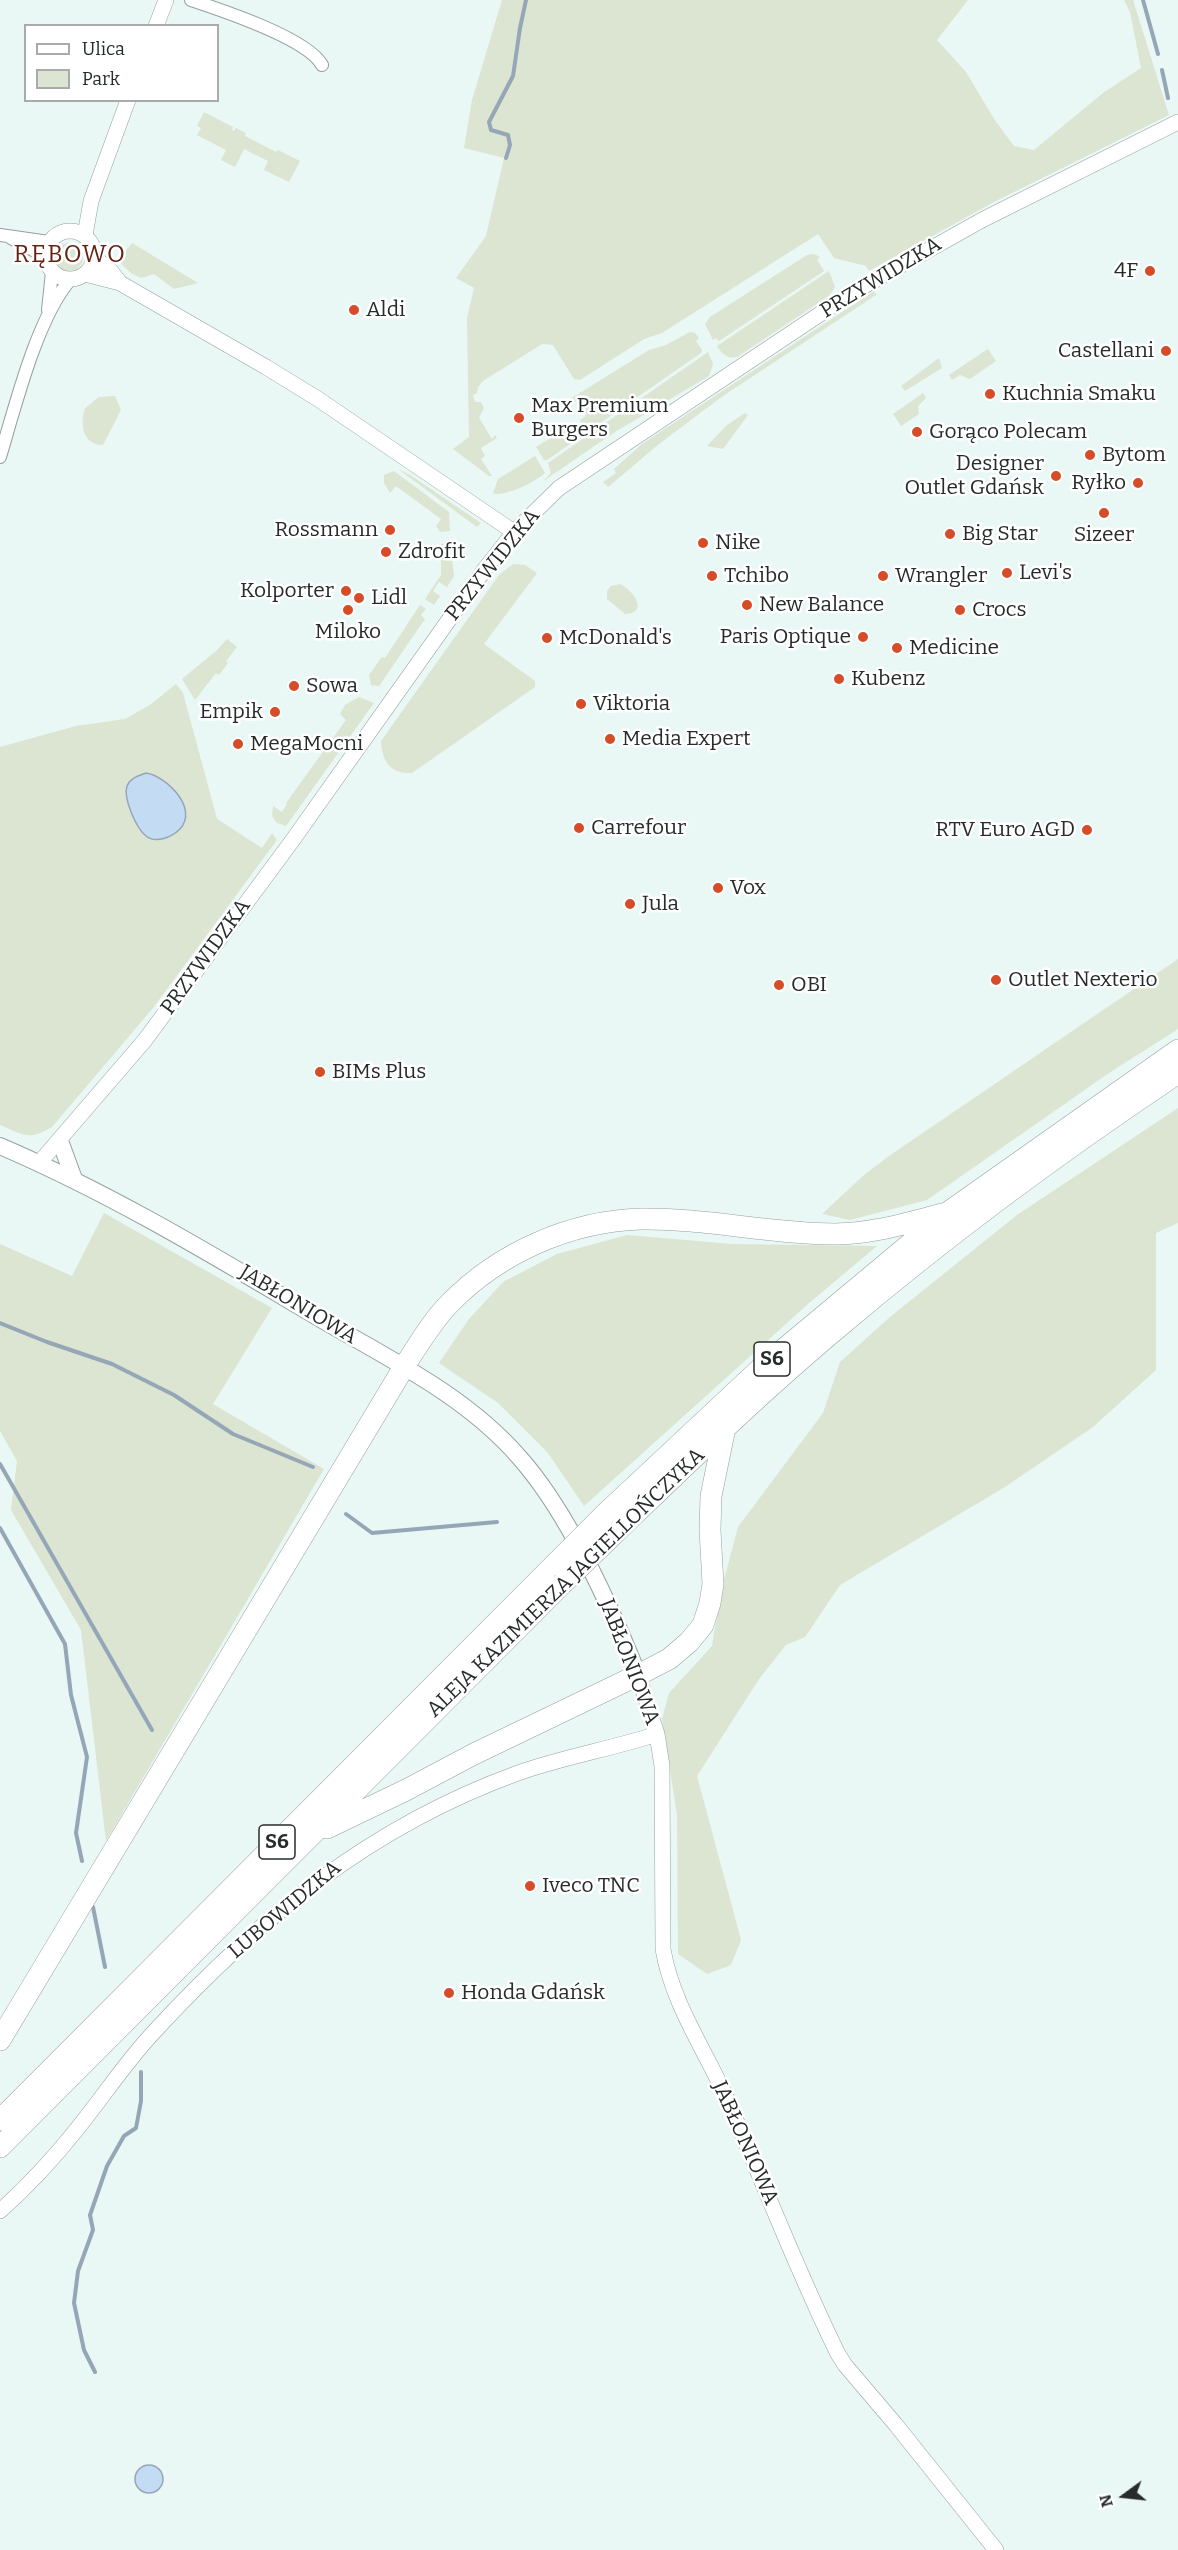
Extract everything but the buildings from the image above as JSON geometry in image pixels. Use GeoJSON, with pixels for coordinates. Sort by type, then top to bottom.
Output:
{"type":"FeatureCollection","features":[{"type":"Feature","properties":{"kind":"highway","name":"ALEJA KAZIMIERZA JAGIELLOŃCZYKA"},"geometry":{"type":"LineString","coordinates":[[0,2120],[610,1523],[760,1369],[947,1214],[1178,1050]]}},
{"type":"Feature","properties":{"kind":"highway","name":"ALEJA KAZIMIERZA JAGIELLOŃCZYKA"},"geometry":{"type":"LineString","coordinates":[[610,1523],[725,1428],[839,1327],[966,1225],[1031,1176],[1178,1073]]}},
{"type":"Feature","properties":{"kind":"highway"},"geometry":{"type":"LineString","coordinates":[[0,2040],[404,1368],[430,1327],[450,1303],[487,1272],[531,1246],[579,1228],[640,1219],[798,1233],[837,1234],[888,1227],[947,1214]]}},
{"type":"Feature","properties":{"kind":"highway"},"geometry":{"type":"LineString","coordinates":[[313,1835],[639,1675],[669,1659],[689,1642],[703,1625],[710,1604],[713,1584],[711,1496],[725,1428]]}},
{"type":"Feature","properties":{"kind":"highway","name":"ALEJA KAZIMIERZA JAGIELLOŃCZYKA"},"geometry":{"type":"LineString","coordinates":[[0,2147],[313,1835],[558,1574]]}},
{"type":"Feature","properties":{"kind":"main road"},"geometry":{"type":"LineString","coordinates":[[60,1141],[74,1179]]}},
{"type":"Feature","properties":{"kind":"main road","name":"JABŁONIOWA"},"geometry":{"type":"LineString","coordinates":[[0,1146],[74,1179],[205,1250],[452,1397],[494,1429],[537,1480],[565,1522],[609,1606],[639,1675]]}},
{"type":"Feature","properties":{"kind":"street"},"geometry":{"type":"LineString","coordinates":[[157,24],[166,0]]}},
{"type":"Feature","properties":{"kind":"street"},"geometry":{"type":"LineString","coordinates":[[191,0],[239,16],[301,46],[317,56],[322,65]]}},
{"type":"Feature","properties":{"kind":"street"},"geometry":{"type":"LineString","coordinates":[[85,235],[90,201],[127,102]]}},
{"type":"Feature","properties":{"kind":"street","name":"PRZYWIDZKA"},"geometry":{"type":"LineString","coordinates":[[40,1162],[145,1040],[292,841],[514,532],[559,488],[863,286],[982,220],[1178,122]]}},
{"type":"Feature","properties":{"kind":"street"},"geometry":{"type":"LineString","coordinates":[[69,230],[90,201]]}},
{"type":"Feature","properties":{"kind":"street"},"geometry":{"type":"LineString","coordinates":[[69,230],[85,235],[91,241],[94,258],[92,267],[85,274],[70,280],[60,278],[49,264],[5,236],[49,242],[61,232],[69,230]]}},
{"type":"Feature","properties":{"kind":"street"},"geometry":{"type":"LineString","coordinates":[[48,314],[49,242]]}},
{"type":"Feature","properties":{"kind":"street"},"geometry":{"type":"LineString","coordinates":[[94,258],[111,271],[120,283]]}},
{"type":"Feature","properties":{"kind":"street"},"geometry":{"type":"LineString","coordinates":[[85,274],[120,283],[318,399],[514,532]]}},
{"type":"Feature","properties":{"kind":"street"},"geometry":{"type":"LineString","coordinates":[[0,457],[18,397],[48,314],[70,280]]}},
{"type":"Feature","properties":{"kind":"street","name":"JABŁONIOWA"},"geometry":{"type":"LineString","coordinates":[[639,1675],[657,1734],[664,1783],[663,1949],[666,1968],[678,1999],[726,2097],[838,2354],[845,2366],[896,2425],[996,2550]]}},
{"type":"Feature","properties":{"kind":"street","name":"LUBOWIDZKA"},"geometry":{"type":"LineString","coordinates":[[0,2211],[43,2170],[78,2128],[122,2068],[183,2001],[249,1937],[299,1893],[353,1854],[391,1832],[480,1788],[519,1773],[657,1734]]}},
{"type":"Feature","properties":{"kind":"green space"},"geometry":{"type":"Polygon","coordinates":[[[502,0],[968,0],[937,40],[966,72],[994,119],[1014,146],[1034,150],[1103,93],[1141,68],[1130,12],[1124,0],[1133,0],[1169,115],[992,203],[869,271],[866,266],[834,258],[818,234],[662,333],[644,339],[580,380],[574,379],[553,345],[542,344],[483,381],[477,393],[473,395],[475,402],[481,402],[484,408],[479,418],[492,439],[495,435],[497,438],[481,448],[485,456],[481,459],[492,476],[489,476],[453,449],[469,437],[467,318],[474,288],[456,278],[486,236],[504,158],[464,148],[472,100],[502,0]]]}},
{"type":"Feature","properties":{"kind":"green space"},"geometry":{"type":"Polygon","coordinates":[[[204,112],[233,127],[232,130],[236,128],[246,133],[245,136],[276,152],[278,150],[300,161],[289,182],[264,170],[268,161],[244,149],[235,167],[221,160],[226,150],[197,135],[201,128],[197,126],[204,112]]]}},
{"type":"Feature","properties":{"kind":"green space"},"geometry":{"type":"Polygon","coordinates":[[[69,243],[79,247],[83,257],[79,267],[69,271],[59,267],[55,257],[59,247],[69,243]]]}},
{"type":"Feature","properties":{"kind":"green space"},"geometry":{"type":"Polygon","coordinates":[[[132,243],[198,283],[174,289],[154,274],[141,278],[131,273],[118,261],[132,243]]]}},
{"type":"Feature","properties":{"kind":"green space"},"geometry":{"type":"Polygon","coordinates":[[[814,254],[820,257],[817,260],[824,271],[719,341],[716,338],[713,340],[705,324],[710,317],[807,255],[814,254]]]}},
{"type":"Feature","properties":{"kind":"green space"},"geometry":{"type":"Polygon","coordinates":[[[829,271],[835,287],[829,296],[737,357],[728,357],[719,349],[717,346],[829,271]]]}},
{"type":"Feature","properties":{"kind":"green space"},"geometry":{"type":"Polygon","coordinates":[[[874,291],[876,295],[720,398],[659,444],[608,487],[603,482],[616,473],[614,469],[642,444],[874,291]]]}},
{"type":"Feature","properties":{"kind":"green space"},"geometry":{"type":"Polygon","coordinates":[[[690,332],[695,333],[699,338],[696,341],[702,350],[701,353],[544,460],[536,447],[567,428],[572,433],[582,425],[580,420],[586,416],[577,401],[568,404],[570,399],[649,350],[666,345],[690,332]]]}},
{"type":"Feature","properties":{"kind":"green space"},"geometry":{"type":"Polygon","coordinates":[[[988,349],[996,361],[970,379],[960,375],[952,380],[949,375],[988,349]]]}},
{"type":"Feature","properties":{"kind":"green space"},"geometry":{"type":"Polygon","coordinates":[[[708,352],[713,364],[709,376],[615,432],[542,482],[551,473],[548,463],[708,352]]]}},
{"type":"Feature","properties":{"kind":"green space"},"geometry":{"type":"Polygon","coordinates":[[[939,358],[942,368],[905,391],[901,386],[939,358]]]}},
{"type":"Feature","properties":{"kind":"green space"},"geometry":{"type":"Polygon","coordinates":[[[923,393],[926,398],[918,406],[919,414],[901,426],[893,414],[923,393]]]}},
{"type":"Feature","properties":{"kind":"green space"},"geometry":{"type":"Polygon","coordinates":[[[115,396],[121,410],[103,445],[96,444],[84,432],[85,408],[99,397],[115,396]]]}},
{"type":"Feature","properties":{"kind":"green space"},"geometry":{"type":"Polygon","coordinates":[[[745,413],[748,415],[723,449],[707,446],[727,425],[745,413]]]}},
{"type":"Feature","properties":{"kind":"green space"},"geometry":{"type":"Polygon","coordinates":[[[535,456],[545,473],[512,491],[493,493],[498,479],[535,456]]]}},
{"type":"Feature","properties":{"kind":"green space"},"geometry":{"type":"Polygon","coordinates":[[[398,469],[410,475],[481,523],[477,527],[398,469]]]}},
{"type":"Feature","properties":{"kind":"green space"},"geometry":{"type":"Polygon","coordinates":[[[394,471],[449,512],[450,531],[440,532],[436,526],[441,519],[396,486],[390,493],[384,483],[384,475],[394,471]]]}},
{"type":"Feature","properties":{"kind":"green space"},"geometry":{"type":"Polygon","coordinates":[[[450,543],[454,576],[447,587],[439,582],[433,591],[440,596],[434,605],[425,599],[441,575],[441,544],[450,543]]]}},
{"type":"Feature","properties":{"kind":"green space"},"geometry":{"type":"Polygon","coordinates":[[[513,564],[525,565],[537,573],[484,644],[535,681],[535,687],[412,773],[393,769],[383,755],[381,741],[499,575],[513,564]]]}},
{"type":"Feature","properties":{"kind":"green space"},"geometry":{"type":"Polygon","coordinates":[[[620,584],[630,591],[637,601],[637,610],[632,613],[625,614],[607,599],[607,591],[611,586],[620,584]]]}},
{"type":"Feature","properties":{"kind":"green space"},"geometry":{"type":"Polygon","coordinates":[[[420,605],[426,609],[421,615],[425,619],[379,686],[371,685],[369,675],[382,657],[385,658],[420,605]]]}},
{"type":"Feature","properties":{"kind":"green space"},"geometry":{"type":"Polygon","coordinates":[[[227,639],[237,647],[219,675],[216,673],[195,700],[182,679],[227,639]]]}},
{"type":"Feature","properties":{"kind":"green space"},"geometry":{"type":"Polygon","coordinates":[[[176,684],[183,693],[217,819],[262,848],[272,833],[277,840],[153,1008],[52,1127],[37,1134],[21,1134],[0,1125],[0,747],[76,726],[125,719],[150,705],[176,684]]]}},
{"type":"Feature","properties":{"kind":"green space"},"geometry":{"type":"Polygon","coordinates":[[[359,697],[374,703],[286,826],[277,823],[272,816],[273,806],[282,812],[286,803],[346,720],[340,714],[345,705],[359,697]]]}},
{"type":"Feature","properties":{"kind":"green space"},"geometry":{"type":"Polygon","coordinates":[[[1178,959],[1178,1029],[1109,1073],[927,1200],[850,1220],[822,1214],[864,1175],[889,1156],[1178,959]]]}},
{"type":"Feature","properties":{"kind":"green space"},"geometry":{"type":"Polygon","coordinates":[[[1178,1108],[1178,1223],[1156,1233],[1156,1370],[1093,1427],[1005,1487],[840,1585],[805,1637],[786,1645],[759,1679],[697,1776],[741,1940],[731,1965],[707,1974],[678,1954],[677,1815],[662,1719],[669,1693],[712,1646],[722,1587],[738,1527],[823,1413],[840,1362],[890,1317],[1017,1215],[1178,1108]]]}},
{"type":"Feature","properties":{"kind":"green space"},"geometry":{"type":"Polygon","coordinates":[[[104,1213],[272,1308],[213,1404],[324,1469],[106,1841],[81,1630],[11,1510],[17,1461],[0,1431],[0,1244],[72,1276],[104,1213]]]}},
{"type":"Feature","properties":{"kind":"green space"},"geometry":{"type":"Polygon","coordinates":[[[627,1235],[732,1244],[877,1246],[808,1304],[584,1506],[548,1453],[498,1403],[439,1363],[469,1319],[503,1282],[557,1254],[627,1235]]]}},
{"type":"Feature","properties":{"kind":"water"},"geometry":{"type":"Polygon","coordinates":[[[146,773],[154,775],[171,786],[183,803],[186,812],[185,821],[173,835],[159,839],[146,836],[131,813],[126,791],[128,783],[146,773]]]}},
{"type":"Feature","properties":{"kind":"water"},"geometry":{"type":"Polygon","coordinates":[[[149,2465],[159,2469],[163,2479],[159,2489],[149,2493],[139,2489],[135,2479],[139,2469],[149,2465]]]}},
{"type":"Feature","properties":{"kind":"waterway"},"geometry":{"type":"LineString","coordinates":[[506,158],[510,145],[508,135],[491,130],[489,122],[513,76],[526,0]]}},
{"type":"Feature","properties":{"kind":"waterway"},"geometry":{"type":"LineString","coordinates":[[1143,0],[1158,54]]}},
{"type":"Feature","properties":{"kind":"waterway"},"geometry":{"type":"LineString","coordinates":[[1162,70],[1168,98]]}},
{"type":"Feature","properties":{"kind":"waterway"},"geometry":{"type":"LineString","coordinates":[[0,1323],[112,1364],[174,1395],[233,1434],[313,1467]]}},
{"type":"Feature","properties":{"kind":"waterway"},"geometry":{"type":"LineString","coordinates":[[0,1464],[152,1730]]}},
{"type":"Feature","properties":{"kind":"waterway"},"geometry":{"type":"LineString","coordinates":[[346,1514],[372,1533],[497,1522]]}},
{"type":"Feature","properties":{"kind":"waterway"},"geometry":{"type":"LineString","coordinates":[[0,1528],[65,1644],[71,1695],[87,1757],[76,1833],[82,1861]]}},
{"type":"Feature","properties":{"kind":"waterway"},"geometry":{"type":"LineString","coordinates":[[93,1907],[105,1967]]}},
{"type":"Feature","properties":{"kind":"waterway"},"geometry":{"type":"LineString","coordinates":[[95,2372],[84,2350],[74,2303],[78,2271],[93,2230],[90,2215],[107,2166],[124,2136],[136,2128],[141,2101],[141,2072]]}},
{"type":"Feature","properties":{"kind":"place","name":"4F"},"geometry":{"type":"Point","coordinates":[1150,271]}},
{"type":"Feature","properties":{"kind":"place","name":"Aldi"},"geometry":{"type":"Point","coordinates":[354,310]}},
{"type":"Feature","properties":{"kind":"place","name":"Castellani"},"geometry":{"type":"Point","coordinates":[1166,351]}},
{"type":"Feature","properties":{"kind":"place","name":"Kuchnia Smaku"},"geometry":{"type":"Point","coordinates":[990,394]}},
{"type":"Feature","properties":{"kind":"place","name":"Max Premium Burgers"},"geometry":{"type":"Point","coordinates":[519,418]}},
{"type":"Feature","properties":{"kind":"place","name":"Gorąco Polecam"},"geometry":{"type":"Point","coordinates":[917,432]}},
{"type":"Feature","properties":{"kind":"place","name":"Bytom"},"geometry":{"type":"Point","coordinates":[1090,455]}},
{"type":"Feature","properties":{"kind":"place","name":"Designer Outlet Gdańsk"},"geometry":{"type":"Point","coordinates":[1056,476]}},
{"type":"Feature","properties":{"kind":"place","name":"Ryłko"},"geometry":{"type":"Point","coordinates":[1138,483]}},
{"type":"Feature","properties":{"kind":"place","name":"Sizeer"},"geometry":{"type":"Point","coordinates":[1104,513]}},
{"type":"Feature","properties":{"kind":"place","name":"Rossmann"},"geometry":{"type":"Point","coordinates":[390,530]}},
{"type":"Feature","properties":{"kind":"place","name":"Big Star"},"geometry":{"type":"Point","coordinates":[950,534]}},
{"type":"Feature","properties":{"kind":"place","name":"Nike"},"geometry":{"type":"Point","coordinates":[703,543]}},
{"type":"Feature","properties":{"kind":"place","name":"Zdrofit"},"geometry":{"type":"Point","coordinates":[386,552]}},
{"type":"Feature","properties":{"kind":"place","name":"Levi's"},"geometry":{"type":"Point","coordinates":[1007,573]}},
{"type":"Feature","properties":{"kind":"place","name":"Tchibo"},"geometry":{"type":"Point","coordinates":[712,576]}},
{"type":"Feature","properties":{"kind":"place","name":"Wrangler"},"geometry":{"type":"Point","coordinates":[883,576]}},
{"type":"Feature","properties":{"kind":"place","name":"Kolporter"},"geometry":{"type":"Point","coordinates":[346,591]}},
{"type":"Feature","properties":{"kind":"place","name":"Lidl"},"geometry":{"type":"Point","coordinates":[359,598]}},
{"type":"Feature","properties":{"kind":"place","name":"New Balance"},"geometry":{"type":"Point","coordinates":[747,605]}},
{"type":"Feature","properties":{"kind":"place","name":"Miloko"},"geometry":{"type":"Point","coordinates":[348,610]}},
{"type":"Feature","properties":{"kind":"place","name":"Crocs"},"geometry":{"type":"Point","coordinates":[960,610]}},
{"type":"Feature","properties":{"kind":"place","name":"Paris Optique"},"geometry":{"type":"Point","coordinates":[863,637]}},
{"type":"Feature","properties":{"kind":"place","name":"McDonald's"},"geometry":{"type":"Point","coordinates":[547,638]}},
{"type":"Feature","properties":{"kind":"place","name":"Medicine"},"geometry":{"type":"Point","coordinates":[897,648]}},
{"type":"Feature","properties":{"kind":"place","name":"Kubenz"},"geometry":{"type":"Point","coordinates":[839,679]}},
{"type":"Feature","properties":{"kind":"place","name":"Sowa"},"geometry":{"type":"Point","coordinates":[294,686]}},
{"type":"Feature","properties":{"kind":"place","name":"Viktoria"},"geometry":{"type":"Point","coordinates":[581,704]}},
{"type":"Feature","properties":{"kind":"place","name":"Empik"},"geometry":{"type":"Point","coordinates":[275,712]}},
{"type":"Feature","properties":{"kind":"place","name":"Media Expert"},"geometry":{"type":"Point","coordinates":[610,739]}},
{"type":"Feature","properties":{"kind":"place","name":"MegaMocni"},"geometry":{"type":"Point","coordinates":[238,744]}},
{"type":"Feature","properties":{"kind":"place","name":"Carrefour"},"geometry":{"type":"Point","coordinates":[579,828]}},
{"type":"Feature","properties":{"kind":"place","name":"RTV Euro AGD"},"geometry":{"type":"Point","coordinates":[1087,830]}},
{"type":"Feature","properties":{"kind":"place","name":"Vox"},"geometry":{"type":"Point","coordinates":[718,888]}},
{"type":"Feature","properties":{"kind":"place","name":"Jula"},"geometry":{"type":"Point","coordinates":[630,904]}},
{"type":"Feature","properties":{"kind":"place","name":"Outlet Nexterio"},"geometry":{"type":"Point","coordinates":[996,980]}},
{"type":"Feature","properties":{"kind":"place","name":"OBI"},"geometry":{"type":"Point","coordinates":[779,985]}},
{"type":"Feature","properties":{"kind":"place","name":"BIMs Plus"},"geometry":{"type":"Point","coordinates":[320,1072]}},
{"type":"Feature","properties":{"kind":"place","name":"Iveco TNC"},"geometry":{"type":"Point","coordinates":[530,1886]}},
{"type":"Feature","properties":{"kind":"place","name":"Honda Gdańsk"},"geometry":{"type":"Point","coordinates":[449,1993]}},
{"type":"Feature","properties":{"kind":"district","name":"RĘBOWO"},"geometry":{"type":"Point","coordinates":[70,255]}}]}
